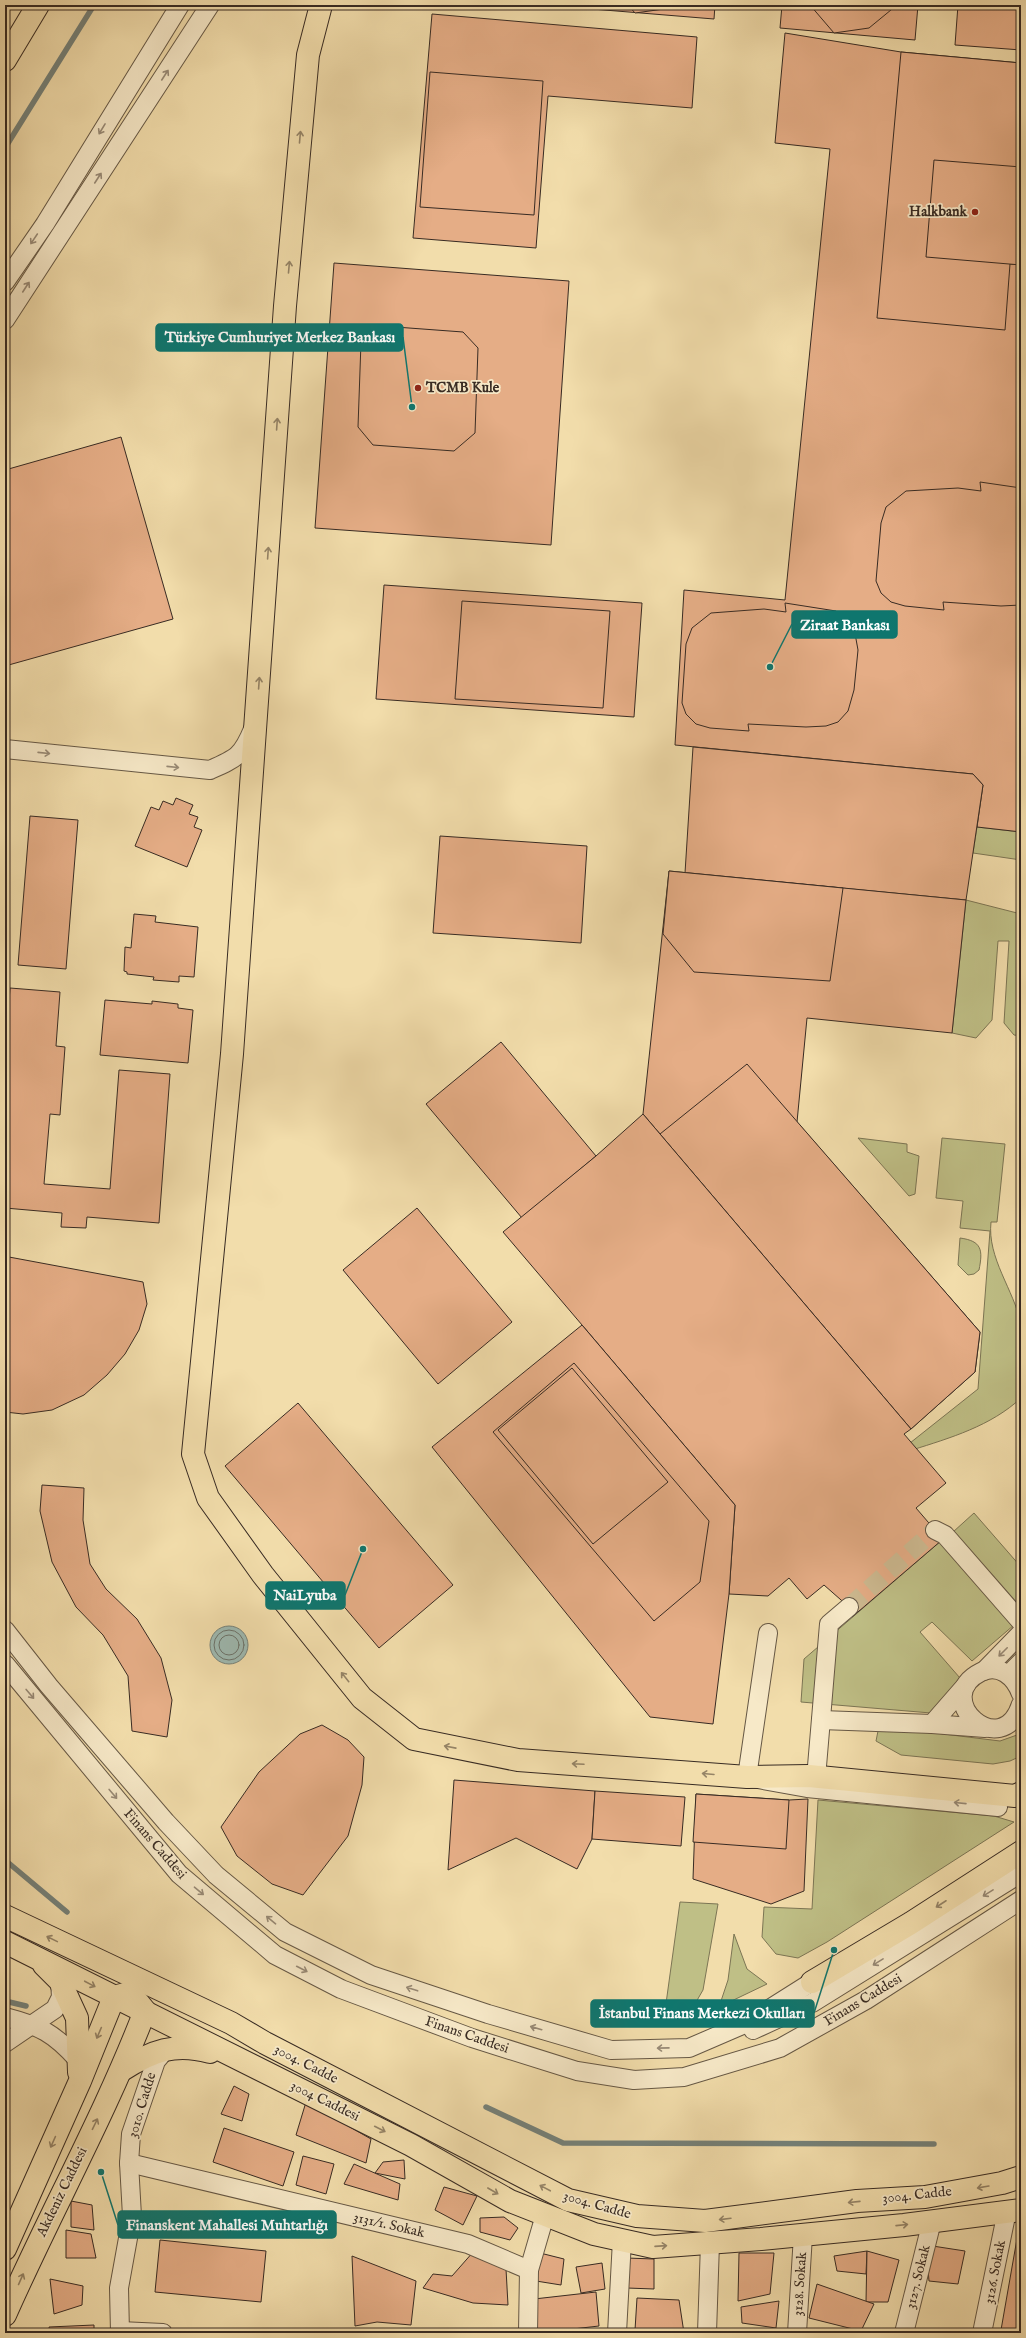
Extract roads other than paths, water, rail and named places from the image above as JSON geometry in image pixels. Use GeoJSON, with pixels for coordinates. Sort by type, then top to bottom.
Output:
{"type":"FeatureCollection","features":[{"type":"Feature","properties":{"kind":"main road"},"geometry":{"type":"LineString","coordinates":[[5,60],[23,26],[38,5]]}},
{"type":"Feature","properties":{"kind":"main road"},"geometry":{"type":"LineString","coordinates":[[321,5],[308,55],[285,306],[232,1054],[193,1454],[208,1498],[263,1575],[362,1698],[414,1739],[518,1760],[747,1777],[816,1778],[1015,1796],[1021,1793]]}},
{"type":"Feature","properties":{"kind":"main road"},"geometry":{"type":"LineString","coordinates":[[5,44],[23,26]]}},
{"type":"Feature","properties":{"kind":"main road"},"geometry":{"type":"LineString","coordinates":[[812,1982],[911,1923],[1021,1852]]}},
{"type":"Feature","properties":{"kind":"main road"},"geometry":{"type":"LineString","coordinates":[[5,1916],[170,1994]]}},
{"type":"Feature","properties":{"kind":"main road"},"geometry":{"type":"LineString","coordinates":[[5,1942],[123,1995],[145,2011]]}},
{"type":"Feature","properties":{"kind":"main road"},"geometry":{"type":"LineString","coordinates":[[31,1953],[60,1981],[77,2018],[79,2071]]}},
{"type":"Feature","properties":{"kind":"main road"},"geometry":{"type":"LineString","coordinates":[[117,1970],[123,1995]]}},
{"type":"Feature","properties":{"kind":"main road"},"geometry":{"type":"LineString","coordinates":[[123,1995],[138,1991],[170,1994]]}},
{"type":"Feature","properties":{"kind":"main road","name":"3004. Cadde"},"geometry":{"type":"LineString","coordinates":[[170,1994],[231,2023],[265,2043],[568,2200],[637,2216],[705,2221],[857,2201],[924,2197],[1002,2183],[1021,2178]]}},
{"type":"Feature","properties":{"kind":"main road","name":"Akdeniz Caddesi"},"geometry":{"type":"LineString","coordinates":[[5,2249],[79,2071],[123,1995]]}},
{"type":"Feature","properties":{"kind":"main road","name":"Akdeniz Caddesi"},"geometry":{"type":"LineString","coordinates":[[5,2315],[33,2252],[122,2070],[145,2011]]}},
{"type":"Feature","properties":{"kind":"main road","name":"3004 Caddesi"},"geometry":{"type":"LineString","coordinates":[[145,2011],[411,2145],[510,2201],[594,2234],[622,2240]]}},
{"type":"Feature","properties":{"kind":"main road"},"geometry":{"type":"LineString","coordinates":[[122,2070],[138,2059],[167,2048],[191,2046],[244,2062]]}},
{"type":"Feature","properties":{"kind":"main road","name":"3004. Cadde"},"geometry":{"type":"LineString","coordinates":[[622,2240],[653,2247],[710,2243],[932,2222],[1014,2211]]}},
{"type":"Feature","properties":{"kind":"street"},"geometry":{"type":"LineString","coordinates":[[5,282],[45,224],[180,5]]}},
{"type":"Feature","properties":{"kind":"street"},"geometry":{"type":"LineString","coordinates":[[5,320],[210,5]]}},
{"type":"Feature","properties":{"kind":"street"},"geometry":{"type":"LineString","coordinates":[[5,749],[210,770],[230,762],[245,749],[256,722]]}},
{"type":"Feature","properties":{"kind":"street"},"geometry":{"type":"LineString","coordinates":[[935,1530],[945,1535],[1021,1622]]}},
{"type":"Feature","properties":{"kind":"street"},"geometry":{"type":"LineString","coordinates":[[816,1778],[829,1624],[849,1607]]}},
{"type":"Feature","properties":{"kind":"street","name":"Finans Caddesi"},"geometry":{"type":"LineString","coordinates":[[5,1630],[50,1686],[166,1822],[216,1875],[285,1932],[371,1975],[488,2014],[611,2050],[689,2048],[739,2036],[812,2003],[1021,1872]]}},
{"type":"Feature","properties":{"kind":"street"},"geometry":{"type":"LineString","coordinates":[[768,1633],[747,1777],[807,1788],[998,1807]]}},
{"type":"Feature","properties":{"kind":"street"},"geometry":{"type":"LineString","coordinates":[[984,1671],[1021,1633]]}},
{"type":"Feature","properties":{"kind":"street"},"geometry":{"type":"LineString","coordinates":[[1012,1678],[1014,1669],[1021,1662]]}},
{"type":"Feature","properties":{"kind":"street","name":"Finans Caddesi"},"geometry":{"type":"LineString","coordinates":[[5,1664],[179,1874],[276,1955],[341,1989],[472,2038],[578,2071],[634,2080],[684,2077],[780,2048],[866,2000],[1021,1900]]}},
{"type":"Feature","properties":{"kind":"street"},"geometry":{"type":"LineString","coordinates":[[932,1724],[968,1682],[975,1675],[984,1671],[994,1670],[1004,1672],[1012,1678],[1021,1694]]}},
{"type":"Feature","properties":{"kind":"street"},"geometry":{"type":"LineString","coordinates":[[968,1682],[963,1702],[966,1712],[972,1720],[988,1728]]}},
{"type":"Feature","properties":{"kind":"street"},"geometry":{"type":"LineString","coordinates":[[821,1720],[932,1724],[988,1728],[1006,1725],[1013,1719],[1021,1704]]}},
{"type":"Feature","properties":{"kind":"street"},"geometry":{"type":"LineString","coordinates":[[5,2043],[55,2010],[61,1997],[60,1981]]}},
{"type":"Feature","properties":{"kind":"street","name":"Finans Caddesi"},"geometry":{"type":"LineString","coordinates":[[689,2048],[747,2023],[812,1982]]}},
{"type":"Feature","properties":{"kind":"street"},"geometry":{"type":"LineString","coordinates":[[5,2017],[35,2024],[61,2040],[79,2071]]}},
{"type":"Feature","properties":{"kind":"street","name":"3010. Cadde"},"geometry":{"type":"LineString","coordinates":[[120,2332],[119,2288],[132,2216],[129,2163],[131,2134],[156,2061],[167,2048]]}},
{"type":"Feature","properties":{"kind":"street","name":"3131/1. Sokak"},"geometry":{"type":"LineString","coordinates":[[129,2163],[468,2244],[529,2270]]}},
{"type":"Feature","properties":{"kind":"street","name":"3126. Sokak"},"geometry":{"type":"LineString","coordinates":[[982,2333],[1014,2211]]}},
{"type":"Feature","properties":{"kind":"street"},"geometry":{"type":"LineString","coordinates":[[528,2333],[529,2270],[545,2215]]}},
{"type":"Feature","properties":{"kind":"street","name":"3127. Sokak"},"geometry":{"type":"LineString","coordinates":[[904,2333],[932,2222]]}},
{"type":"Feature","properties":{"kind":"street","name":"3128. Sokak"},"geometry":{"type":"LineString","coordinates":[[797,2333],[803,2235]]}},
{"type":"Feature","properties":{"kind":"street"},"geometry":{"type":"LineString","coordinates":[[617,2333],[622,2240]]}},
{"type":"Feature","properties":{"kind":"street"},"geometry":{"type":"LineString","coordinates":[[707,2333],[710,2243]]}},
{"type":"Feature","properties":{"kind":"street"},"geometry":{"type":"LineString","coordinates":[[120,2332],[163,2333]]}},
{"type":"Feature","properties":{"kind":"water"},"geometry":{"type":"Polygon","coordinates":[[[225,1626],[233,1626],[240,1629],[245,1634],[248,1645],[245,1656],[240,1661],[233,1664],[225,1664],[218,1661],[213,1656],[210,1649],[210,1641],[213,1634],[218,1629],[225,1626]]]}},
{"type":"Feature","properties":{"kind":"waterway"},"geometry":{"type":"LineString","coordinates":[[5,148],[94,5]]}},
{"type":"Feature","properties":{"kind":"waterway"},"geometry":{"type":"LineString","coordinates":[[5,1860],[67,1912]]}},
{"type":"Feature","properties":{"kind":"waterway"},"geometry":{"type":"LineString","coordinates":[[5,2001],[26,2006]]}},
{"type":"Feature","properties":{"kind":"waterway"},"geometry":{"type":"LineString","coordinates":[[486,2107],[563,2143],[934,2144]]}},
{"type":"Feature","properties":{"kind":"tunnel"},"geometry":{"type":"LineString","coordinates":[[849,1607],[935,1530]]}},
{"type":"Feature","properties":{"kind":"place","name":"Halkbank"},"geometry":{"type":"Point","coordinates":[975,212]}},
{"type":"Feature","properties":{"kind":"place","name":"TCMB Kule"},"geometry":{"type":"Point","coordinates":[418,388]}},
{"type":"Feature","properties":{"kind":"place","name":"Türkiye Cumhuriyet Merkez Bankası"},"geometry":{"type":"Point","coordinates":[412,407]}},
{"type":"Feature","properties":{"kind":"place","name":"Ziraat Bankası"},"geometry":{"type":"Point","coordinates":[770,667]}},
{"type":"Feature","properties":{"kind":"place","name":"NaiLyuba"},"geometry":{"type":"Point","coordinates":[363,1549]}},
{"type":"Feature","properties":{"kind":"place","name":"İstanbul Finans Merkezi Okulları"},"geometry":{"type":"Point","coordinates":[834,1950]}},
{"type":"Feature","properties":{"kind":"place","name":"Finanskent Mahallesi Muhtarlığı"},"geometry":{"type":"Point","coordinates":[101,2172]}}]}
